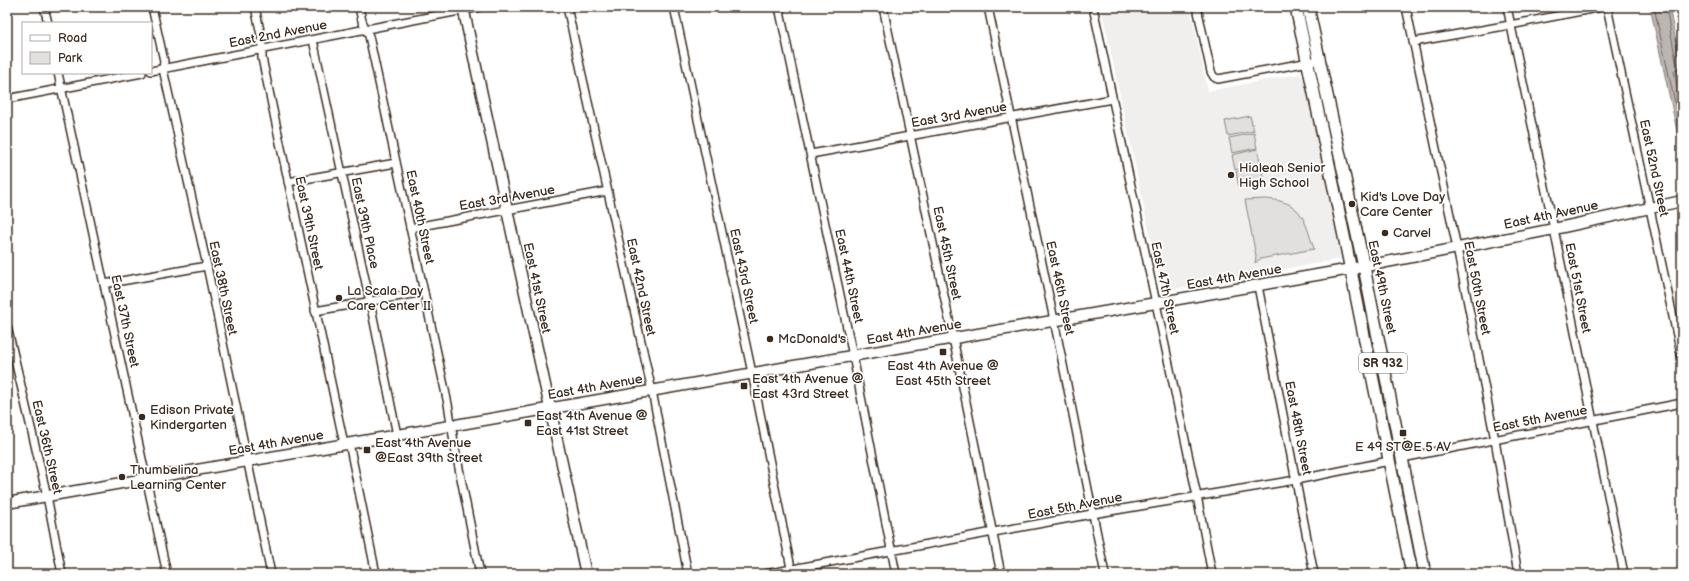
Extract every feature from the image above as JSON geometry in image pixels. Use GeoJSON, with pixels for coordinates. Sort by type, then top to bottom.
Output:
{"type":"FeatureCollection","features":[{"type":"Feature","properties":{"kind":"main road","name":"East 49th Street"},"geometry":{"type":"LineString","coordinates":[[1296,7],[1351,269],[1412,574]]}},
{"type":"Feature","properties":{"kind":"main road","name":"East 49th Street"},"geometry":{"type":"LineString","coordinates":[[1308,7],[1364,267],[1425,574]]}},
{"type":"Feature","properties":{"kind":"main road","name":"East 41st Street"},"geometry":{"type":"LineString","coordinates":[[463,9],[586,574]]}},
{"type":"Feature","properties":{"kind":"main road","name":"East 4th Avenue"},"geometry":{"type":"LineString","coordinates":[[7,503],[1364,267],[1554,229],[1682,201]]}},
{"type":"Feature","properties":{"kind":"main road"},"geometry":{"type":"LineString","coordinates":[[1378,407],[1383,412],[1386,419],[1393,451],[1402,458]]}},
{"type":"Feature","properties":{"kind":"main road"},"geometry":{"type":"LineString","coordinates":[[1389,461],[1399,469],[1408,514],[1414,521]]}},
{"type":"Feature","properties":{"kind":"street"},"geometry":{"type":"LineString","coordinates":[[44,7],[48,22]]}},
{"type":"Feature","properties":{"kind":"street","name":"East 38th Street"},"geometry":{"type":"LineString","coordinates":[[152,7],[164,61],[163,69],[207,266],[271,574]]}},
{"type":"Feature","properties":{"kind":"street","name":"East 39th Street"},"geometry":{"type":"LineString","coordinates":[[254,7],[263,49],[262,58],[337,415],[346,444],[376,574]]}},
{"type":"Feature","properties":{"kind":"street","name":"East 40th Street"},"geometry":{"type":"LineString","coordinates":[[359,7],[365,30],[369,36],[424,292],[452,425],[455,448],[480,574]]}},
{"type":"Feature","properties":{"kind":"street","name":"East 2nd Avenue"},"geometry":{"type":"LineString","coordinates":[[152,71],[365,30],[463,9],[480,7]]}},
{"type":"Feature","properties":{"kind":"street","name":"East 42nd Street"},"geometry":{"type":"LineString","coordinates":[[567,7],[652,391],[688,574]]}},
{"type":"Feature","properties":{"kind":"street","name":"East 43rd Street"},"geometry":{"type":"LineString","coordinates":[[674,7],[752,373],[792,572]]}},
{"type":"Feature","properties":{"kind":"street","name":"East 44th Street"},"geometry":{"type":"LineString","coordinates":[[779,7],[854,356],[896,574]]}},
{"type":"Feature","properties":{"kind":"street","name":"East 45th Street"},"geometry":{"type":"LineString","coordinates":[[883,7],[1001,574]]}},
{"type":"Feature","properties":{"kind":"street","name":"East 46th Street"},"geometry":{"type":"LineString","coordinates":[[988,7],[1054,320],[1105,574]]}},
{"type":"Feature","properties":{"kind":"street","name":"East 47th Street"},"geometry":{"type":"LineString","coordinates":[[1093,7],[1197,496],[1212,574]]}},
{"type":"Feature","properties":{"kind":"street"},"geometry":{"type":"LineString","coordinates":[[1197,7],[1211,72],[1214,77],[1218,79],[1320,60]]}},
{"type":"Feature","properties":{"kind":"street","name":"East 50th Street"},"geometry":{"type":"LineString","coordinates":[[1406,7],[1457,248],[1495,440],[1518,574]]}},
{"type":"Feature","properties":{"kind":"street","name":"East 51st Street"},"geometry":{"type":"LineString","coordinates":[[1507,7],[1624,574]]}},
{"type":"Feature","properties":{"kind":"street"},"geometry":{"type":"LineString","coordinates":[[1413,42],[1602,7]]}},
{"type":"Feature","properties":{"kind":"street","name":"East 52nd Street"},"geometry":{"type":"LineString","coordinates":[[1607,7],[1682,359]]}},
{"type":"Feature","properties":{"kind":"street","name":"East 39th Place"},"geometry":{"type":"LineString","coordinates":[[313,40],[370,302],[397,435]]}},
{"type":"Feature","properties":{"kind":"street","name":"East 37th Street"},"geometry":{"type":"LineString","coordinates":[[58,74],[168,574]]}},
{"type":"Feature","properties":{"kind":"street"},"geometry":{"type":"LineString","coordinates":[[7,99],[137,74]]}},
{"type":"Feature","properties":{"kind":"street","name":"East 3rd Avenue"},"geometry":{"type":"LineString","coordinates":[[811,154],[1112,99]]}},
{"type":"Feature","properties":{"kind":"street"},"geometry":{"type":"LineString","coordinates":[[288,182],[396,163]]}},
{"type":"Feature","properties":{"kind":"street","name":"East 3rd Avenue"},"geometry":{"type":"LineString","coordinates":[[410,228],[608,191]]}},
{"type":"Feature","properties":{"kind":"street"},"geometry":{"type":"LineString","coordinates":[[104,284],[207,266]]}},
{"type":"Feature","properties":{"kind":"street","name":"East 48th Street"},"geometry":{"type":"LineString","coordinates":[[1258,286],[1314,574]]}},
{"type":"Feature","properties":{"kind":"street"},"geometry":{"type":"LineString","coordinates":[[315,311],[424,292]]}},
{"type":"Feature","properties":{"kind":"street","name":"East 36th Street"},"geometry":{"type":"LineString","coordinates":[[7,326],[46,496],[62,574]]}},
{"type":"Feature","properties":{"kind":"street","name":"East 5th Avenue"},"geometry":{"type":"LineString","coordinates":[[1402,458],[1682,403]]}},
{"type":"Feature","properties":{"kind":"street","name":"East 5th Avenue"},"geometry":{"type":"LineString","coordinates":[[765,574],[792,572],[891,550],[1092,514],[1296,480],[1389,461]]}},
{"type":"Feature","properties":{"kind":"shaded area","name":"Hialeah Senior High School"},"geometry":{"type":"Polygon","coordinates":[[[1101,7],[1190,7],[1208,91],[1299,74],[1305,81],[1341,259],[1162,291],[1101,7]]]}},
{"type":"Feature","properties":{"kind":"green space"},"geometry":{"type":"Polygon","coordinates":[[[1250,116],[1254,131],[1228,136],[1225,121],[1250,116]]]}},
{"type":"Feature","properties":{"kind":"green space"},"geometry":{"type":"Polygon","coordinates":[[[1254,133],[1257,148],[1232,153],[1229,138],[1254,133]]]}},
{"type":"Feature","properties":{"kind":"green space"},"geometry":{"type":"Polygon","coordinates":[[[1257,149],[1261,165],[1235,170],[1232,155],[1257,149]]]}},
{"type":"Feature","properties":{"kind":"green space"},"geometry":{"type":"Polygon","coordinates":[[[1261,166],[1264,181],[1239,187],[1236,172],[1261,166]]]}},
{"type":"Feature","properties":{"kind":"green space"},"geometry":{"type":"Polygon","coordinates":[[[1265,199],[1287,203],[1300,213],[1314,249],[1260,259],[1255,263],[1256,256],[1245,200],[1265,199]]]}},
{"type":"Feature","properties":{"kind":"water"},"geometry":{"type":"Polygon","coordinates":[[[1650,7],[1669,7],[1682,70],[1682,154],[1650,7]]]}},
{"type":"Feature","properties":{"kind":"place","name":"Hialeah Senior High School"},"geometry":{"type":"Point","coordinates":[1231,175]}},
{"type":"Feature","properties":{"kind":"place","name":"Kid's Love Day Care Center"},"geometry":{"type":"Point","coordinates":[1352,204]}},
{"type":"Feature","properties":{"kind":"place","name":"Carvel"},"geometry":{"type":"Point","coordinates":[1385,233]}},
{"type":"Feature","properties":{"kind":"place","name":"La Scala Day Care Center II"},"geometry":{"type":"Point","coordinates":[339,298]}},
{"type":"Feature","properties":{"kind":"place","name":"McDonald's"},"geometry":{"type":"Point","coordinates":[770,339]}},
{"type":"Feature","properties":{"kind":"place","name":"East 4th Avenue @ East 45th Street"},"geometry":{"type":"Point","coordinates":[943,352]}},
{"type":"Feature","properties":{"kind":"place","name":"East 4th Avenue @ East 43rd Street"},"geometry":{"type":"Point","coordinates":[744,386]}},
{"type":"Feature","properties":{"kind":"place","name":"Edison Private Kindergarten"},"geometry":{"type":"Point","coordinates":[142,417]}},
{"type":"Feature","properties":{"kind":"place","name":"East 4th Avenue @ East 41st Street"},"geometry":{"type":"Point","coordinates":[528,423]}},
{"type":"Feature","properties":{"kind":"place","name":"E 49 ST@E 5 AV"},"geometry":{"type":"Point","coordinates":[1403,433]}},
{"type":"Feature","properties":{"kind":"place","name":"East 4th Avenue @East 39th Street"},"geometry":{"type":"Point","coordinates":[367,450]}},
{"type":"Feature","properties":{"kind":"place","name":"Thumbelina Learning Center"},"geometry":{"type":"Point","coordinates":[122,477]}}]}
